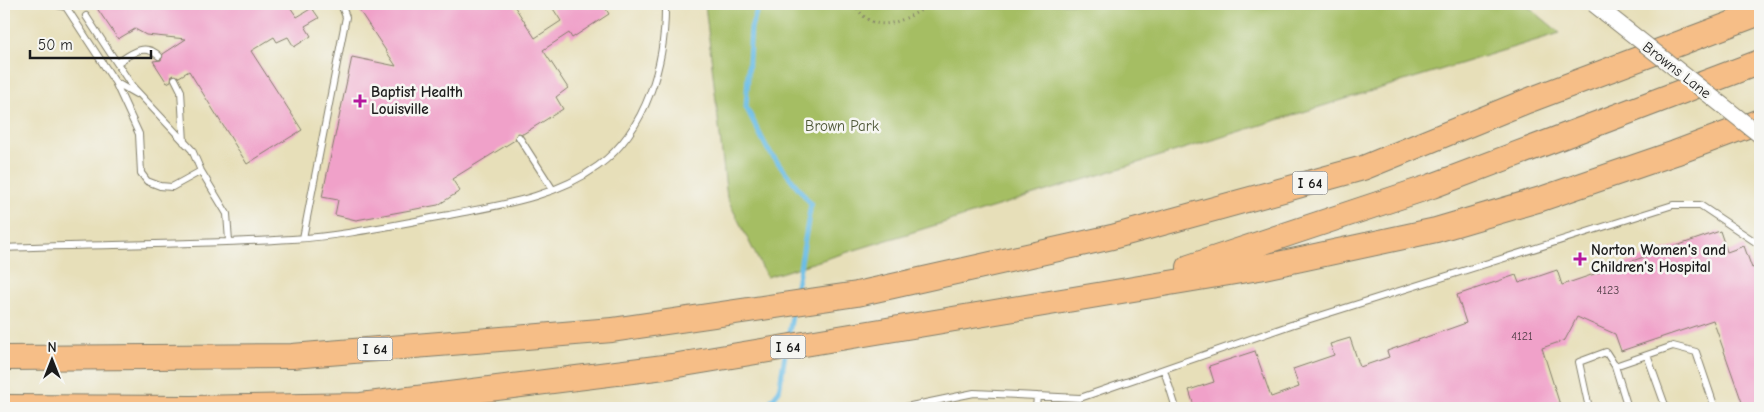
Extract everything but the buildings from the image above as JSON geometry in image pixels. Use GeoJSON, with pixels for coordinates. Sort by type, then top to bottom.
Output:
{"type":"FeatureCollection","features":[{"type":"Feature","properties":{"kind":"highway","name":"I 64"},"geometry":{"type":"LineString","coordinates":[[4,358],[292,356],[612,330],[842,296],[1112,237],[1363,168],[1527,101],[1760,13]]}},
{"type":"Feature","properties":{"kind":"highway","name":"I 64"},"geometry":{"type":"LineString","coordinates":[[4,407],[191,408],[361,405],[672,366],[1107,294],[1246,250],[1432,186],[1760,62]]}},
{"type":"Feature","properties":{"kind":"highway"},"geometry":{"type":"LineString","coordinates":[[1107,294],[1259,268],[1436,230],[1550,196],[1675,153],[1760,121]]}},
{"type":"Feature","properties":{"kind":"street","name":"Browns Lane"},"geometry":{"type":"LineString","coordinates":[[1594,4],[1760,135]]}},
{"type":"Feature","properties":{"kind":"lane"},"geometry":{"type":"LineString","coordinates":[[54,4],[65,5],[115,82],[139,134],[141,172],[147,181],[160,186],[172,187],[201,171]]}},
{"type":"Feature","properties":{"kind":"lane"},"geometry":{"type":"LineString","coordinates":[[303,238],[346,16],[341,4]]}},
{"type":"Feature","properties":{"kind":"lane"},"geometry":{"type":"LineString","coordinates":[[4,248],[303,238],[344,234],[501,205],[553,190],[598,166],[615,150],[630,131],[642,111],[660,62],[666,29],[665,4]]}},
{"type":"Feature","properties":{"kind":"lane"},"geometry":{"type":"LineString","coordinates":[[86,16],[142,97],[192,150],[201,171],[227,214],[229,241]]}},
{"type":"Feature","properties":{"kind":"lane"},"geometry":{"type":"LineString","coordinates":[[117,63],[135,50],[145,49],[154,51],[160,56]]}},
{"type":"Feature","properties":{"kind":"lane"},"geometry":{"type":"LineString","coordinates":[[175,79],[181,91],[184,142]]}},
{"type":"Feature","properties":{"kind":"lane"},"geometry":{"type":"LineString","coordinates":[[115,82],[142,97]]}},
{"type":"Feature","properties":{"kind":"lane"},"geometry":{"type":"LineString","coordinates":[[520,137],[553,190]]}},
{"type":"Feature","properties":{"kind":"lane"},"geometry":{"type":"LineString","coordinates":[[901,408],[974,393],[1080,398],[1291,325],[1673,205],[1700,205],[1760,245]]}},
{"type":"Feature","properties":{"kind":"lane"},"geometry":{"type":"LineString","coordinates":[[1615,366],[1673,346],[1696,352],[1715,408]]}},
{"type":"Feature","properties":{"kind":"lane"},"geometry":{"type":"LineString","coordinates":[[1589,408],[1579,362],[1606,352],[1615,366],[1628,408]]}},
{"type":"Feature","properties":{"kind":"lane"},"geometry":{"type":"LineString","coordinates":[[1647,355],[1666,408]]}},
{"type":"Feature","properties":{"kind":"lane"},"geometry":{"type":"LineString","coordinates":[[1164,370],[1176,408]]}},
{"type":"Feature","properties":{"kind":"lane"},"geometry":{"type":"LineString","coordinates":[[1036,408],[1038,396]]}},
{"type":"Feature","properties":{"kind":"path"},"geometry":{"type":"LineString","coordinates":[[855,4],[858,10],[882,25],[896,23],[909,18],[931,4]]}},
{"type":"Feature","properties":{"kind":"path"},"geometry":{"type":"LineString","coordinates":[[968,4],[991,7],[1011,4]]}},
{"type":"Feature","properties":{"kind":"green space","name":"Brown Park"},"geometry":{"type":"Polygon","coordinates":[[[705,4],[1525,4],[1560,33],[767,277],[727,198],[705,4]]]}},
{"type":"Feature","properties":{"kind":"waterway"},"geometry":{"type":"LineString","coordinates":[[759,4],[751,28],[746,107],[768,150],[811,204],[795,297]]}},
{"type":"Feature","properties":{"kind":"waterway"},"geometry":{"type":"LineString","coordinates":[[788,339],[793,310]]}},
{"type":"Feature","properties":{"kind":"waterway"},"geometry":{"type":"LineString","coordinates":[[765,408],[779,391],[785,355]]}},
{"type":"Feature","properties":{"kind":"place","name":"Baptist Health Louisville"},"geometry":{"type":"Point","coordinates":[360,101]}},
{"type":"Feature","properties":{"kind":"place","name":"Norton Women's and Children's Hospital"},"geometry":{"type":"Point","coordinates":[1580,259]}}]}
